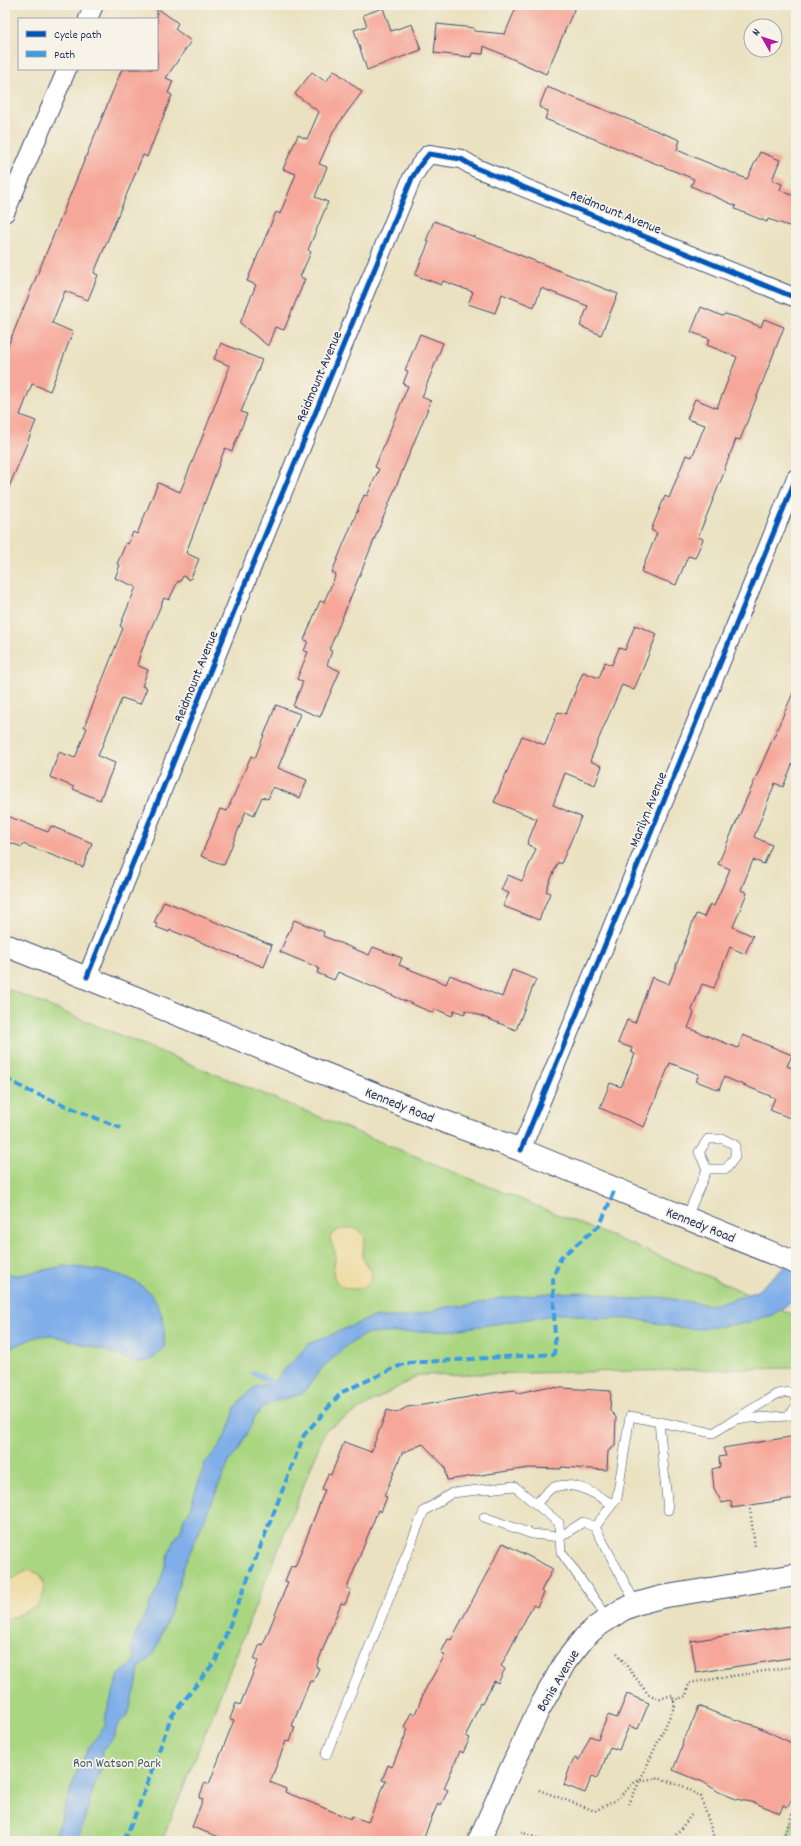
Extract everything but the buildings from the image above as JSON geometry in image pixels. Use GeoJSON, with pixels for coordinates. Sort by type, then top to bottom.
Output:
{"type":"FeatureCollection","features":[{"type":"Feature","properties":{"kind":"main road","name":"Kennedy Road"},"geometry":{"type":"LineString","coordinates":[[5,945],[432,1117],[521,1150],[796,1263]]}},
{"type":"Feature","properties":{"kind":"main road","name":"Bonis Avenue"},"geometry":{"type":"LineString","coordinates":[[479,1841],[538,1711],[565,1662],[584,1638],[608,1618],[636,1604],[661,1597],[796,1575]]}},
{"type":"Feature","properties":{"kind":"street"},"geometry":{"type":"LineString","coordinates":[[88,18],[94,5]]}},
{"type":"Feature","properties":{"kind":"street"},"geometry":{"type":"LineString","coordinates":[[5,213],[67,70]]}},
{"type":"Feature","properties":{"kind":"street","name":"Reidmount Avenue"},"geometry":{"type":"LineString","coordinates":[[87,977],[247,579],[412,178],[429,154],[461,159],[476,168],[796,298]]}},
{"type":"Feature","properties":{"kind":"street","name":"Marilyn Avenue"},"geometry":{"type":"LineString","coordinates":[[521,1150],[796,478]]}},
{"type":"Feature","properties":{"kind":"lane"},"geometry":{"type":"LineString","coordinates":[[686,1219],[707,1169]]}},
{"type":"Feature","properties":{"kind":"lane"},"geometry":{"type":"LineString","coordinates":[[595,1526],[617,1498],[630,1416],[713,1433],[777,1394],[791,1392],[796,1398]]}},
{"type":"Feature","properties":{"kind":"lane"},"geometry":{"type":"LineString","coordinates":[[735,1419],[788,1416],[796,1407]]}},
{"type":"Feature","properties":{"kind":"lane"},"geometry":{"type":"LineString","coordinates":[[659,1422],[668,1510]]}},
{"type":"Feature","properties":{"kind":"lane"},"geometry":{"type":"LineString","coordinates":[[536,1504],[553,1487],[571,1485],[590,1491],[612,1504]]}},
{"type":"Feature","properties":{"kind":"lane"},"geometry":{"type":"LineString","coordinates":[[326,1755],[424,1511],[452,1492],[514,1486],[558,1523],[561,1552],[608,1618]]}},
{"type":"Feature","properties":{"kind":"lane"},"geometry":{"type":"LineString","coordinates":[[484,1517],[532,1534],[560,1537],[583,1522],[595,1526],[636,1604]]}},
{"type":"Feature","properties":{"kind":"path"},"geometry":{"type":"LineString","coordinates":[[750,1509],[755,1547]]}},
{"type":"Feature","properties":{"kind":"path"},"geometry":{"type":"LineString","coordinates":[[617,1653],[648,1694],[660,1699],[672,1695],[675,1705],[629,1804]]}},
{"type":"Feature","properties":{"kind":"path"},"geometry":{"type":"LineString","coordinates":[[673,1701],[686,1696],[688,1683],[796,1666]]}},
{"type":"Feature","properties":{"kind":"path"},"geometry":{"type":"LineString","coordinates":[[539,1790],[595,1811],[616,1800],[636,1781],[659,1778],[685,1787],[701,1797],[715,1841]]}},
{"type":"Feature","properties":{"kind":"path"},"geometry":{"type":"LineString","coordinates":[[782,1841],[796,1805]]}},
{"type":"Feature","properties":{"kind":"path"},"geometry":{"type":"LineString","coordinates":[[671,1841],[694,1813]]}},
{"type":"Feature","properties":{"kind":"path"},"geometry":{"type":"LineString","coordinates":[[521,1832],[545,1841]]}},
{"type":"Feature","properties":{"kind":"green space","name":"Ron Watson Park"},"geometry":{"type":"Polygon","coordinates":[[[5,988],[703,1274],[796,1316],[796,1368],[419,1375],[326,1429],[162,1841],[5,1841],[5,988]]]}},
{"type":"Feature","properties":{"kind":"green space"},"geometry":{"type":"Polygon","coordinates":[[[796,1814],[796,1841],[785,1841],[796,1814]]]}},
{"type":"Feature","properties":{"kind":"sand"},"geometry":{"type":"Polygon","coordinates":[[[348,1228],[358,1230],[365,1237],[363,1256],[372,1273],[370,1282],[361,1288],[356,1289],[340,1286],[333,1274],[335,1252],[331,1242],[331,1235],[337,1230],[348,1228]]]}},
{"type":"Feature","properties":{"kind":"sand"},"geometry":{"type":"Polygon","coordinates":[[[30,1570],[39,1574],[43,1581],[44,1590],[40,1603],[17,1616],[5,1619],[5,1583],[30,1570]]]}},
{"type":"Feature","properties":{"kind":"water"},"geometry":{"type":"Polygon","coordinates":[[[796,1257],[796,1299],[772,1315],[746,1323],[698,1329],[675,1327],[636,1319],[591,1318],[567,1313],[454,1330],[366,1334],[347,1345],[322,1368],[302,1394],[275,1401],[263,1407],[255,1417],[238,1451],[230,1460],[184,1566],[172,1608],[154,1654],[139,1669],[136,1688],[128,1715],[118,1724],[113,1738],[102,1750],[101,1768],[77,1841],[54,1841],[76,1774],[88,1749],[105,1726],[106,1714],[119,1675],[135,1661],[135,1656],[131,1651],[132,1642],[159,1585],[173,1542],[181,1530],[184,1518],[188,1514],[205,1463],[220,1446],[230,1426],[235,1408],[245,1395],[255,1387],[272,1383],[309,1344],[373,1317],[408,1317],[447,1307],[471,1305],[500,1298],[550,1293],[590,1292],[628,1300],[659,1297],[710,1305],[729,1301],[757,1291],[796,1257]]]}},
{"type":"Feature","properties":{"kind":"water"},"geometry":{"type":"Polygon","coordinates":[[[65,1266],[96,1270],[125,1277],[138,1283],[149,1292],[157,1304],[163,1320],[164,1348],[151,1360],[136,1363],[110,1352],[52,1335],[39,1336],[5,1350],[5,1274],[19,1275],[65,1266]]]}},
{"type":"Feature","properties":{"kind":"waterway"},"geometry":{"type":"LineString","coordinates":[[254,1373],[272,1383]]}},
{"type":"Feature","properties":{"kind":"marked path"},"geometry":{"type":"LineString","coordinates":[[5,1078],[29,1091],[121,1128]]}},
{"type":"Feature","properties":{"kind":"marked path"},"geometry":{"type":"LineString","coordinates":[[124,1841],[139,1806],[171,1717],[216,1660],[304,1435],[342,1392],[406,1363],[554,1354],[553,1278],[561,1257],[600,1225],[615,1189]]}},
{"type":"Feature","properties":{"kind":"cycle path"},"geometry":{"type":"LineString","coordinates":[[87,977],[247,579],[412,178],[429,154],[461,159],[476,168],[796,298]]}},
{"type":"Feature","properties":{"kind":"cycle path"},"geometry":{"type":"LineString","coordinates":[[521,1150],[796,478]]}}]}
